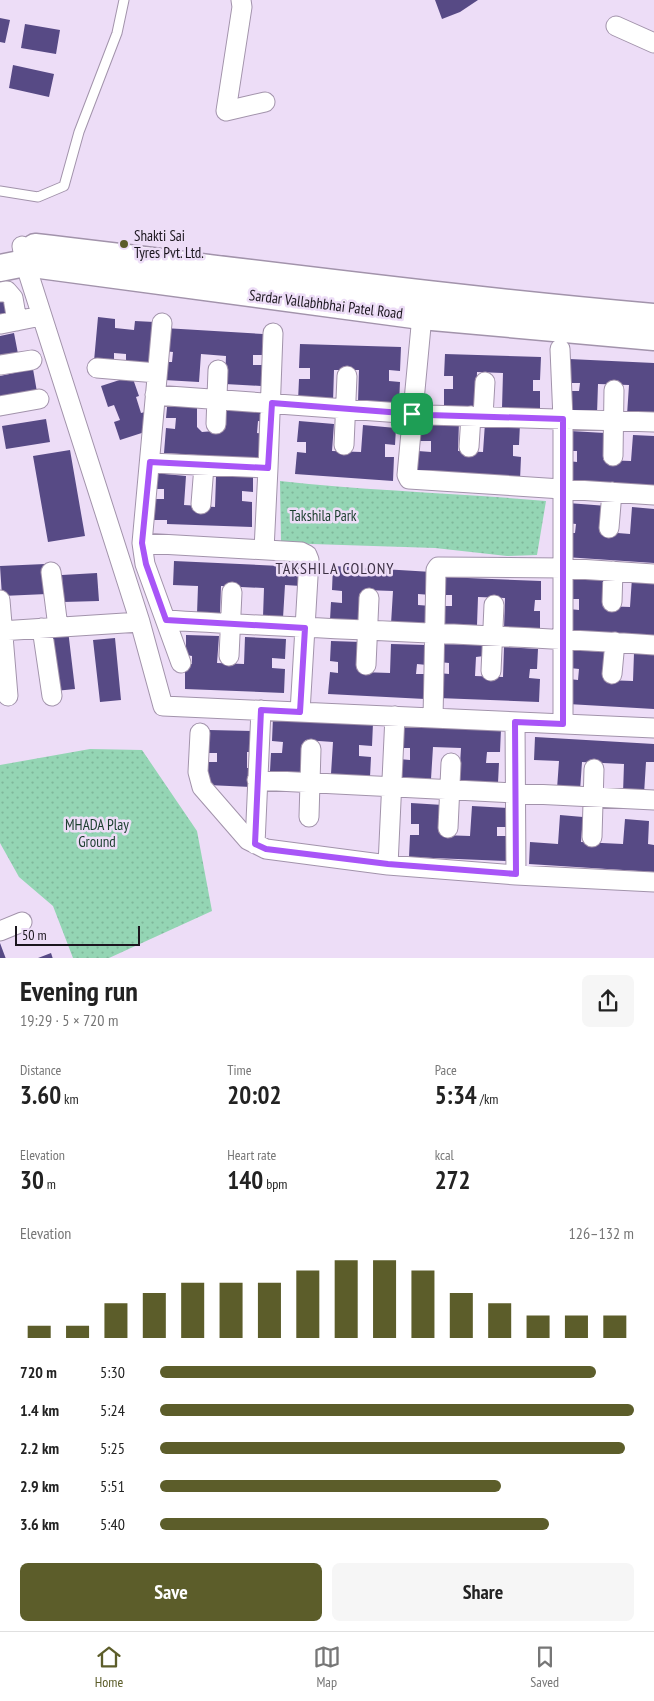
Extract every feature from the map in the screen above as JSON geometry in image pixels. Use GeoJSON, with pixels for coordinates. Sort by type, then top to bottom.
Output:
{"type":"FeatureCollection","features":[{"type":"Feature","properties":{"kind":"main road","name":"Sardar Vallabhbhai Patel Road"},"geometry":{"type":"LineString","coordinates":[[12,257],[423,304],[654,337]]}},
{"type":"Feature","properties":{"kind":"main road","name":"Sardar Vallabhbhai Patel Road"},"geometry":{"type":"LineString","coordinates":[[423,304],[497,302],[654,317]]}},
{"type":"Feature","properties":{"kind":"street"},"geometry":{"type":"LineString","coordinates":[[241,0],[242,7],[226,111],[265,102]]}},
{"type":"Feature","properties":{"kind":"street"},"geometry":{"type":"LineString","coordinates":[[616,26],[654,43]]}},
{"type":"Feature","properties":{"kind":"street"},"geometry":{"type":"LineString","coordinates":[[12,257],[41,316],[140,622],[163,706],[654,728]]}},
{"type":"Feature","properties":{"kind":"street"},"geometry":{"type":"LineString","coordinates":[[0,292],[8,291],[12,295],[7,327],[41,316]]}},
{"type":"Feature","properties":{"kind":"street"},"geometry":{"type":"LineString","coordinates":[[423,304],[407,475],[409,479],[654,495]]}},
{"type":"Feature","properties":{"kind":"street"},"geometry":{"type":"LineString","coordinates":[[162,323],[142,543],[146,564],[181,663]]}},
{"type":"Feature","properties":{"kind":"street"},"geometry":{"type":"LineString","coordinates":[[264,550],[272,403],[273,333]]}},
{"type":"Feature","properties":{"kind":"street"},"geometry":{"type":"LineString","coordinates":[[560,349],[563,419],[563,724]]}},
{"type":"Feature","properties":{"kind":"street"},"geometry":{"type":"LineString","coordinates":[[0,365],[32,360]]}},
{"type":"Feature","properties":{"kind":"street"},"geometry":{"type":"LineString","coordinates":[[98,368],[158,373]]}},
{"type":"Feature","properties":{"kind":"street"},"geometry":{"type":"LineString","coordinates":[[216,424],[218,370]]}},
{"type":"Feature","properties":{"kind":"street"},"geometry":{"type":"LineString","coordinates":[[344,445],[347,376]]}},
{"type":"Feature","properties":{"kind":"street"},"geometry":{"type":"LineString","coordinates":[[469,447],[485,382]]}},
{"type":"Feature","properties":{"kind":"street"},"geometry":{"type":"LineString","coordinates":[[613,456],[614,390]]}},
{"type":"Feature","properties":{"kind":"street"},"geometry":{"type":"LineString","coordinates":[[155,395],[412,414],[654,422]]}},
{"type":"Feature","properties":{"kind":"street"},"geometry":{"type":"LineString","coordinates":[[0,406],[39,399]]}},
{"type":"Feature","properties":{"kind":"street"},"geometry":{"type":"LineString","coordinates":[[150,462],[268,468]]}},
{"type":"Feature","properties":{"kind":"street"},"geometry":{"type":"LineString","coordinates":[[201,504],[204,466]]}},
{"type":"Feature","properties":{"kind":"street"},"geometry":{"type":"LineString","coordinates":[[609,528],[612,492]]}},
{"type":"Feature","properties":{"kind":"street"},"geometry":{"type":"LineString","coordinates":[[142,543],[301,552],[307,555],[309,560],[300,712]]}},
{"type":"Feature","properties":{"kind":"street"},"geometry":{"type":"LineString","coordinates":[[433,718],[436,570],[438,567],[563,568],[654,574]]}},
{"type":"Feature","properties":{"kind":"street"},"geometry":{"type":"LineString","coordinates":[[51,572],[52,696]]}},
{"type":"Feature","properties":{"kind":"street"},"geometry":{"type":"LineString","coordinates":[[612,602],[613,572]]}},
{"type":"Feature","properties":{"kind":"street"},"geometry":{"type":"LineString","coordinates":[[229,656],[232,592]]}},
{"type":"Feature","properties":{"kind":"street"},"geometry":{"type":"LineString","coordinates":[[366,665],[369,598]]}},
{"type":"Feature","properties":{"kind":"street"},"geometry":{"type":"LineString","coordinates":[[0,600],[1,631],[8,696]]}},
{"type":"Feature","properties":{"kind":"street"},"geometry":{"type":"LineString","coordinates":[[490,671],[494,605]]}},
{"type":"Feature","properties":{"kind":"street"},"geometry":{"type":"LineString","coordinates":[[166,620],[654,645]]}},
{"type":"Feature","properties":{"kind":"street"},"geometry":{"type":"LineString","coordinates":[[1,631],[140,622]]}},
{"type":"Feature","properties":{"kind":"street"},"geometry":{"type":"LineString","coordinates":[[612,674],[615,642]]}},
{"type":"Feature","properties":{"kind":"street"},"geometry":{"type":"LineString","coordinates":[[255,844],[261,710]]}},
{"type":"Feature","properties":{"kind":"street"},"geometry":{"type":"LineString","coordinates":[[388,864],[395,716]]}},
{"type":"Feature","properties":{"kind":"street"},"geometry":{"type":"LineString","coordinates":[[515,722],[516,874]]}},
{"type":"Feature","properties":{"kind":"street"},"geometry":{"type":"LineString","coordinates":[[200,733],[198,772],[202,787],[248,840],[266,849],[388,864],[654,882]]}},
{"type":"Feature","properties":{"kind":"street"},"geometry":{"type":"LineString","coordinates":[[309,817],[311,749]]}},
{"type":"Feature","properties":{"kind":"street"},"geometry":{"type":"LineString","coordinates":[[448,828],[451,763]]}},
{"type":"Feature","properties":{"kind":"street"},"geometry":{"type":"LineString","coordinates":[[592,837],[594,769]]}},
{"type":"Feature","properties":{"kind":"street"},"geometry":{"type":"LineString","coordinates":[[257,780],[654,800]]}},
{"type":"Feature","properties":{"kind":"street"},"geometry":{"type":"LineString","coordinates":[[0,932],[22,922]]}},
{"type":"Feature","properties":{"kind":"lane"},"geometry":{"type":"LineString","coordinates":[[0,192],[38,197],[64,186],[78,132],[117,33],[124,0]]}},
{"type":"Feature","properties":{"kind":"green space","name":"Takshila Park"},"geometry":{"type":"Polygon","coordinates":[[[280,481],[546,501],[537,555],[507,556],[435,548],[281,543],[280,481]]]}},
{"type":"Feature","properties":{"kind":"green space","name":"MHADA Play Ground"},"geometry":{"type":"Polygon","coordinates":[[[90,749],[142,750],[197,831],[212,911],[109,958],[73,958],[53,906],[19,877],[0,843],[0,765],[90,749]]]}},
{"type":"Feature","properties":{"kind":"building"},"geometry":{"type":"Polygon","coordinates":[[[435,0],[478,0],[460,12],[442,19],[435,0]]]}},
{"type":"Feature","properties":{"kind":"building"},"geometry":{"type":"Polygon","coordinates":[[[0,18],[10,20],[5,43],[0,42],[0,18]]]}},
{"type":"Feature","properties":{"kind":"building"},"geometry":{"type":"Polygon","coordinates":[[[25,24],[60,30],[56,54],[21,48],[25,24]]]}},
{"type":"Feature","properties":{"kind":"building"},"geometry":{"type":"Polygon","coordinates":[[[13,65],[54,74],[49,97],[9,88],[13,65]]]}},
{"type":"Feature","properties":{"kind":"building"},"geometry":{"type":"Polygon","coordinates":[[[0,294],[3,294],[8,317],[0,319],[0,294]]]}},
{"type":"Feature","properties":{"kind":"building"},"geometry":{"type":"Polygon","coordinates":[[[98,317],[115,319],[115,328],[134,330],[135,321],[154,322],[150,366],[126,364],[126,354],[114,353],[114,363],[94,361],[98,317]]]}},
{"type":"Feature","properties":{"kind":"building"},"geometry":{"type":"Polygon","coordinates":[[[164,328],[263,334],[262,355],[253,355],[253,365],[262,365],[261,386],[225,384],[226,356],[201,354],[199,382],[164,380],[165,362],[172,362],[173,352],[163,351],[164,328]]]}},
{"type":"Feature","properties":{"kind":"building"},"geometry":{"type":"Polygon","coordinates":[[[14,333],[19,359],[0,363],[0,336],[14,333]]]}},
{"type":"Feature","properties":{"kind":"building"},"geometry":{"type":"Polygon","coordinates":[[[300,344],[401,347],[400,371],[389,370],[389,381],[400,382],[399,404],[358,402],[359,370],[334,370],[333,402],[298,401],[299,379],[310,379],[310,368],[299,368],[300,344]]]}},
{"type":"Feature","properties":{"kind":"building"},"geometry":{"type":"Polygon","coordinates":[[[445,354],[541,357],[540,380],[533,380],[533,391],[540,391],[540,409],[502,408],[503,373],[477,372],[476,407],[444,406],[444,389],[453,389],[453,376],[444,376],[445,354]]]}},
{"type":"Feature","properties":{"kind":"building"},"geometry":{"type":"Polygon","coordinates":[[[569,359],[654,363],[654,416],[627,415],[629,385],[598,384],[597,414],[567,412],[568,391],[579,391],[580,383],[568,383],[569,359]]]}},
{"type":"Feature","properties":{"kind":"building"},"geometry":{"type":"Polygon","coordinates":[[[33,369],[37,392],[0,399],[0,376],[33,369]]]}},
{"type":"Feature","properties":{"kind":"building"},"geometry":{"type":"Polygon","coordinates":[[[132,376],[139,396],[136,397],[141,413],[145,412],[151,430],[120,440],[114,422],[120,420],[114,405],[108,407],[101,386],[132,376]]]}},
{"type":"Feature","properties":{"kind":"building"},"geometry":{"type":"Polygon","coordinates":[[[168,397],[197,399],[197,427],[202,432],[214,431],[226,401],[267,404],[266,422],[258,421],[257,433],[265,434],[264,459],[164,453],[166,428],[175,429],[176,418],[166,418],[168,397]]]}},
{"type":"Feature","properties":{"kind":"building"},"geometry":{"type":"Polygon","coordinates":[[[46,419],[50,442],[6,449],[2,426],[46,419]]]}},
{"type":"Feature","properties":{"kind":"building"},"geometry":{"type":"Polygon","coordinates":[[[419,420],[459,421],[458,451],[483,452],[485,423],[520,424],[519,445],[513,445],[513,456],[521,457],[520,480],[417,475],[418,451],[431,452],[431,441],[419,441],[419,420]]]}},
{"type":"Feature","properties":{"kind":"building"},"geometry":{"type":"Polygon","coordinates":[[[299,421],[334,424],[332,451],[361,452],[363,425],[396,428],[395,445],[385,444],[385,457],[394,457],[393,481],[295,474],[297,452],[306,453],[306,442],[297,442],[299,421]]]}},
{"type":"Feature","properties":{"kind":"building"},"geometry":{"type":"Polygon","coordinates":[[[570,431],[605,433],[603,460],[631,461],[633,435],[654,436],[654,489],[567,484],[568,461],[577,462],[577,451],[569,451],[570,431]]]}},
{"type":"Feature","properties":{"kind":"building"},"geometry":{"type":"Polygon","coordinates":[[[70,450],[85,536],[48,542],[33,456],[70,450]]]}},
{"type":"Feature","properties":{"kind":"building"},"geometry":{"type":"Polygon","coordinates":[[[154,473],[186,476],[184,505],[215,507],[216,477],[253,477],[253,492],[242,491],[242,501],[252,502],[252,527],[167,524],[167,520],[153,520],[153,499],[164,499],[164,489],[154,489],[154,473]]]}},
{"type":"Feature","properties":{"kind":"building"},"geometry":{"type":"Polygon","coordinates":[[[568,503],[607,506],[605,532],[630,534],[632,507],[654,509],[654,563],[565,557],[566,533],[575,533],[576,524],[567,523],[568,503]]]}},
{"type":"Feature","properties":{"kind":"building"},"geometry":{"type":"Polygon","coordinates":[[[174,561],[302,567],[301,586],[285,585],[283,618],[263,617],[264,588],[221,586],[220,615],[197,614],[198,586],[173,585],[174,561]]]}},
{"type":"Feature","properties":{"kind":"building"},"geometry":{"type":"Polygon","coordinates":[[[45,564],[47,594],[2,596],[0,566],[45,564]]]}},
{"type":"Feature","properties":{"kind":"building"},"geometry":{"type":"Polygon","coordinates":[[[333,566],[432,572],[431,595],[418,594],[418,605],[431,606],[430,626],[391,624],[393,591],[365,590],[363,622],[330,620],[331,602],[342,603],[342,591],[332,590],[333,566]]]}},
{"type":"Feature","properties":{"kind":"building"},"geometry":{"type":"Polygon","coordinates":[[[97,573],[99,601],[63,602],[62,575],[97,573]]]}},
{"type":"Feature","properties":{"kind":"building"},"geometry":{"type":"Polygon","coordinates":[[[571,575],[605,577],[604,606],[630,607],[632,578],[654,579],[654,636],[568,632],[569,609],[579,610],[579,599],[570,599],[571,575]]]}},
{"type":"Feature","properties":{"kind":"building"},"geometry":{"type":"Polygon","coordinates":[[[443,577],[541,581],[541,600],[535,600],[534,611],[540,611],[540,630],[504,629],[505,598],[478,597],[477,625],[442,624],[442,606],[452,606],[452,595],[442,595],[443,577]]]}},
{"type":"Feature","properties":{"kind":"building"},"geometry":{"type":"Polygon","coordinates":[[[68,630],[75,689],[55,691],[49,632],[68,630]]]}},
{"type":"Feature","properties":{"kind":"building"},"geometry":{"type":"Polygon","coordinates":[[[186,635],[219,636],[217,663],[244,664],[245,637],[286,639],[285,659],[272,658],[272,668],[285,669],[284,693],[185,689],[185,664],[192,664],[192,656],[186,655],[186,635]]]}},
{"type":"Feature","properties":{"kind":"building"},"geometry":{"type":"Polygon","coordinates":[[[115,638],[121,700],[100,702],[93,640],[115,638]]]}},
{"type":"Feature","properties":{"kind":"building"},"geometry":{"type":"Polygon","coordinates":[[[331,641],[362,642],[361,672],[390,673],[391,644],[427,645],[427,665],[417,664],[416,674],[426,674],[425,699],[328,694],[330,672],[338,673],[338,662],[330,661],[331,641]]]}},
{"type":"Feature","properties":{"kind":"building"},"geometry":{"type":"Polygon","coordinates":[[[440,644],[484,645],[484,656],[476,657],[475,676],[503,677],[504,647],[538,649],[537,669],[530,669],[529,678],[540,679],[539,702],[438,698],[439,673],[449,674],[449,663],[439,662],[440,644]]]}},
{"type":"Feature","properties":{"kind":"building"},"geometry":{"type":"Polygon","coordinates":[[[570,650],[607,652],[605,680],[633,681],[634,653],[654,654],[654,709],[568,704],[569,679],[578,680],[579,669],[570,668],[570,650]]]}},
{"type":"Feature","properties":{"kind":"building"},"geometry":{"type":"Polygon","coordinates":[[[273,717],[373,723],[372,746],[359,745],[359,756],[371,757],[370,777],[331,774],[333,742],[305,740],[303,773],[270,771],[271,753],[282,753],[283,742],[272,741],[273,717]]]}},
{"type":"Feature","properties":{"kind":"building"},"geometry":{"type":"Polygon","coordinates":[[[401,724],[501,729],[500,752],[487,752],[486,763],[499,763],[498,783],[459,781],[461,748],[433,747],[431,779],[398,777],[399,759],[410,760],[410,748],[400,748],[401,724]]]}},
{"type":"Feature","properties":{"kind":"building"},"geometry":{"type":"Polygon","coordinates":[[[209,730],[252,731],[252,752],[247,752],[247,768],[252,768],[251,787],[208,785],[208,762],[217,762],[217,753],[209,753],[209,730]]]}},
{"type":"Feature","properties":{"kind":"building"},"geometry":{"type":"Polygon","coordinates":[[[535,737],[654,744],[654,762],[646,762],[644,794],[623,793],[624,764],[582,762],[580,791],[557,789],[559,761],[534,760],[535,737]]]}},
{"type":"Feature","properties":{"kind":"building"},"geometry":{"type":"Polygon","coordinates":[[[411,803],[443,805],[442,835],[470,836],[472,806],[508,808],[507,827],[497,827],[497,836],[507,836],[506,861],[409,857],[410,835],[419,835],[419,824],[411,824],[411,803]]]}},
{"type":"Feature","properties":{"kind":"building"},"geometry":{"type":"Polygon","coordinates":[[[560,815],[583,817],[581,842],[623,844],[625,819],[649,821],[648,844],[654,845],[654,872],[529,864],[530,842],[558,844],[560,815]]]}},
{"type":"Feature","properties":{"kind":"building"},"geometry":{"type":"Polygon","coordinates":[[[0,943],[6,958],[0,958],[0,943]]]}},
{"type":"Feature","properties":{"kind":"building"},"geometry":{"type":"Polygon","coordinates":[[[51,953],[53,958],[38,958],[51,953]]]}},
{"type":"Feature","properties":{"kind":"place","name":"Shakti Sai Tyres Pvt. Ltd."},"geometry":{"type":"Point","coordinates":[124,244]}},
{"type":"Feature","properties":{"kind":"district","name":"TAKSHILA COLONY"},"geometry":{"type":"Point","coordinates":[335,568]}},
{"type":"Feature","properties":{"kind":"route"},"geometry":{"type":"LineString","coordinates":[[272,403],[412,414],[563,419],[563,724],[515,722],[516,874],[388,864],[266,849],[255,844],[261,710],[300,712],[305,628],[166,620],[144,556],[142,543],[150,462],[268,468],[272,403]]}}]}
